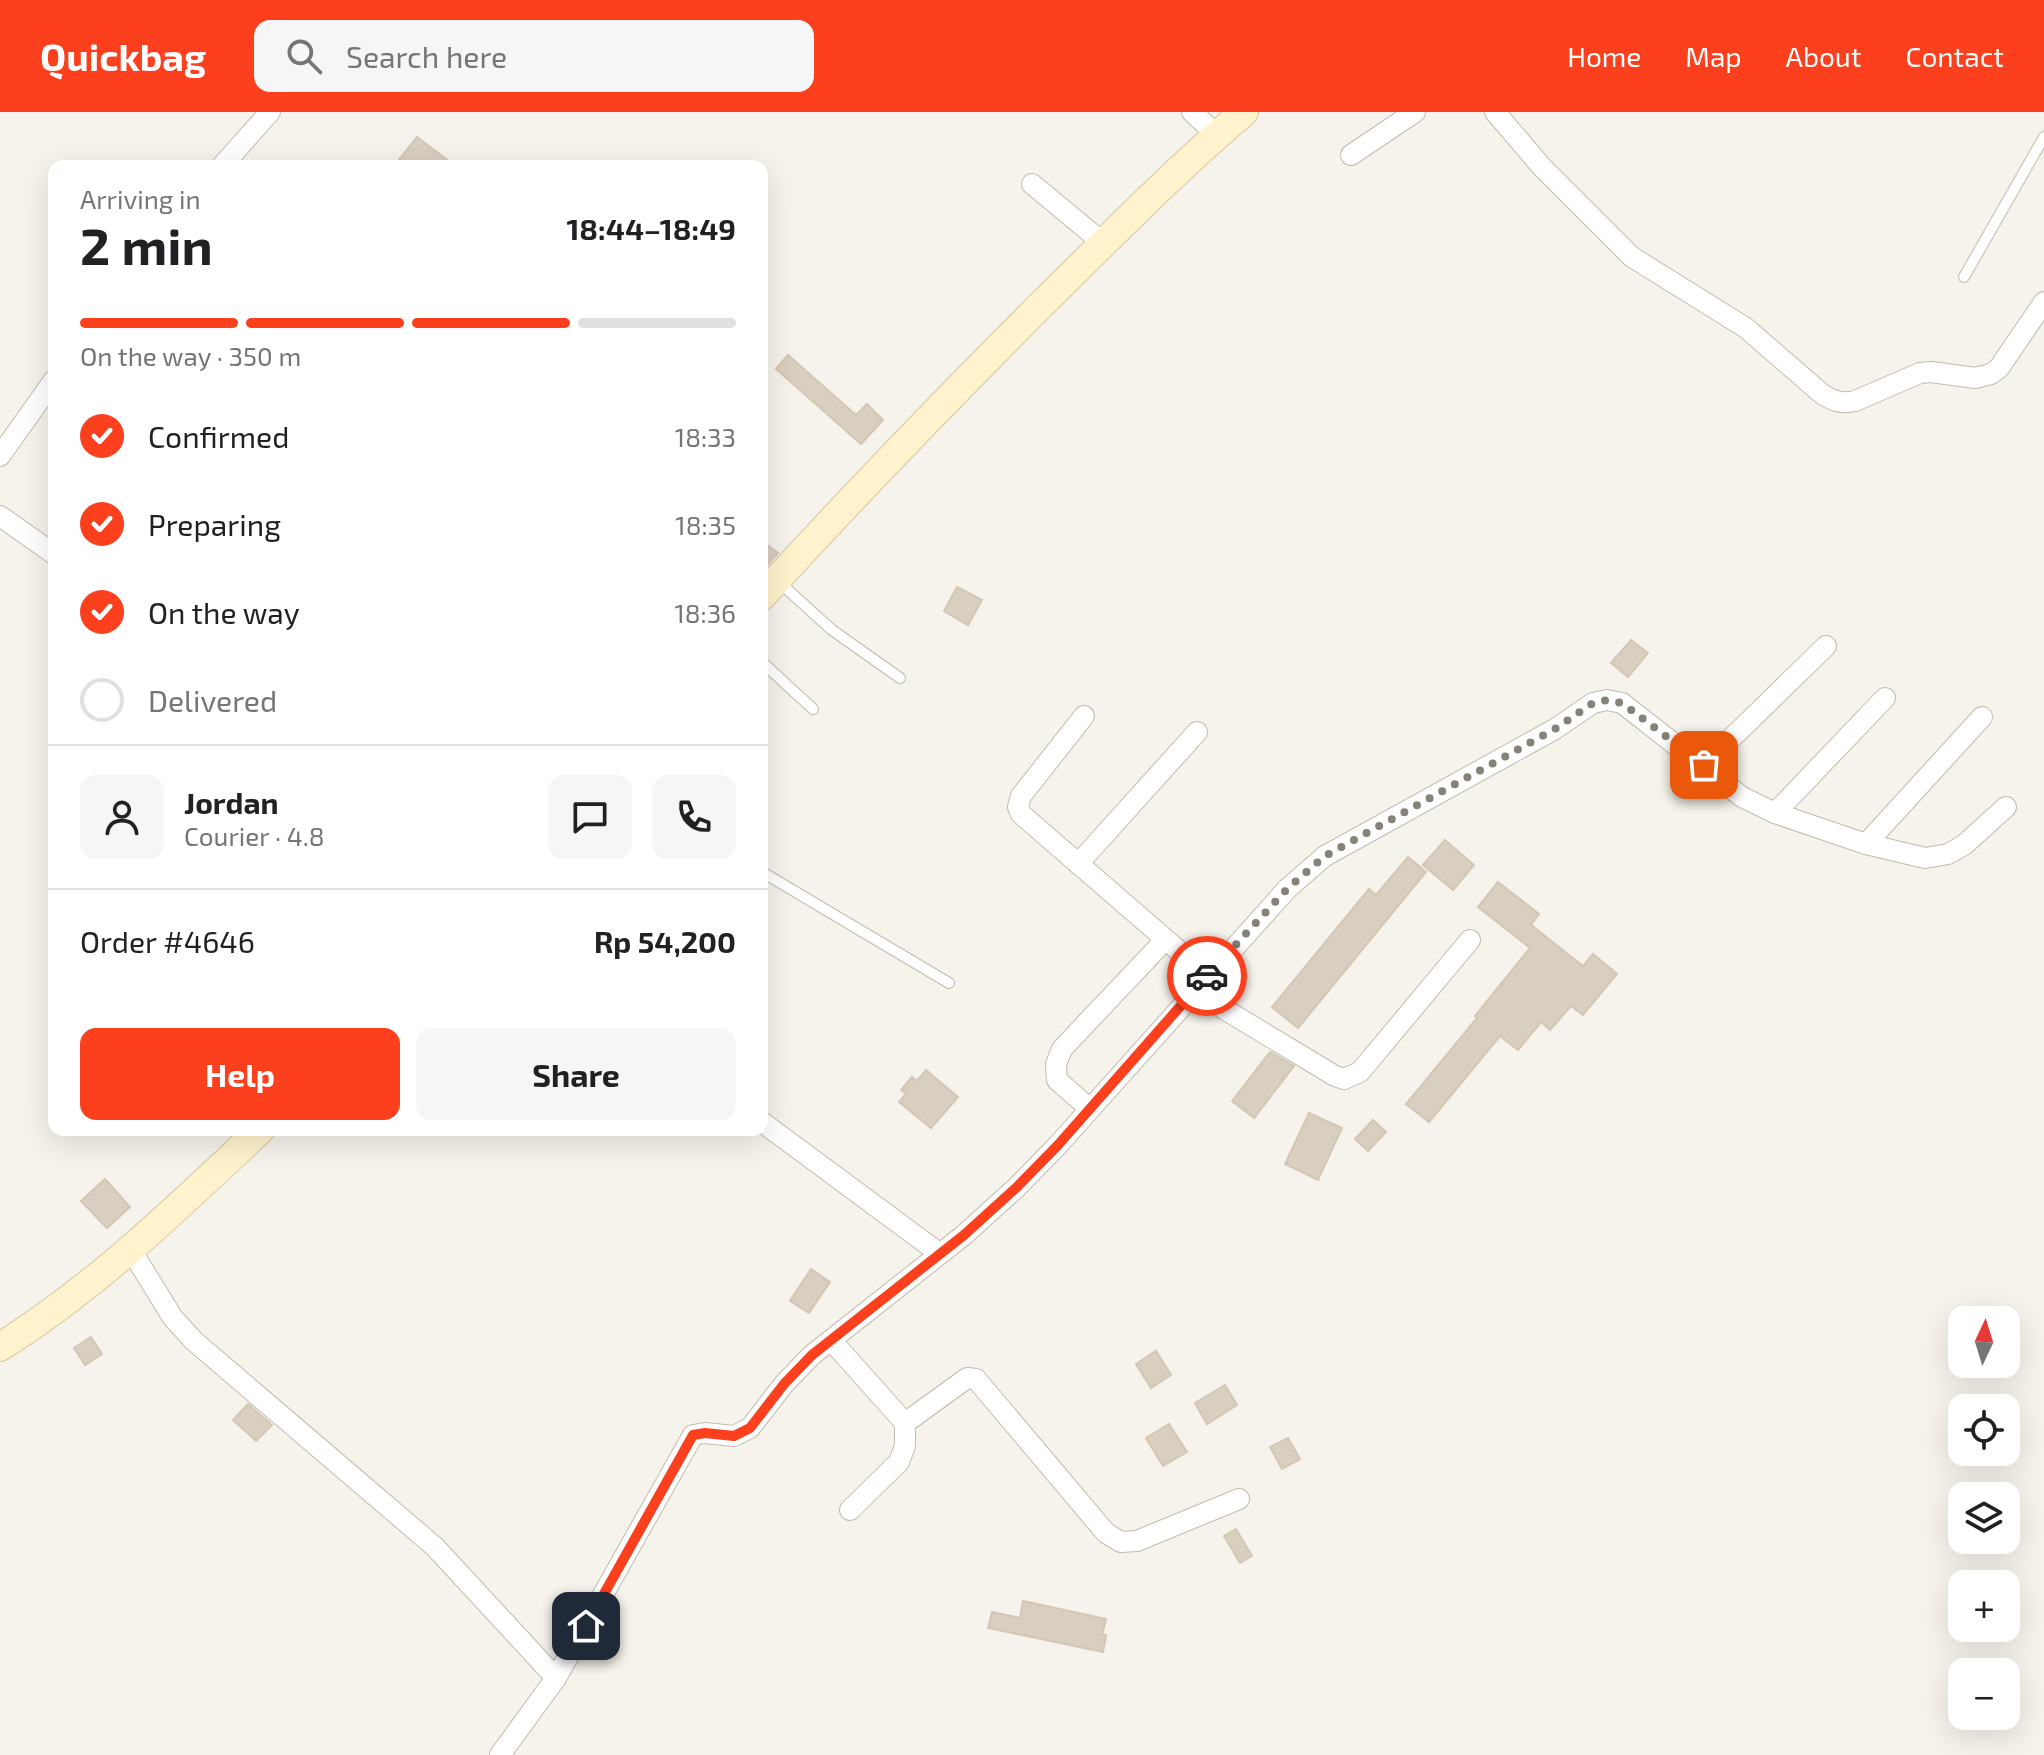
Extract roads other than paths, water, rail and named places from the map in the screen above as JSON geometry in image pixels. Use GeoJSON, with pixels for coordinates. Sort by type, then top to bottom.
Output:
{"type":"FeatureCollection","features":[{"type":"Feature","properties":{"kind":"main road"},"geometry":{"type":"LineString","coordinates":[[770,588],[886,461],[1103,243],[1244,112]]}},
{"type":"Feature","properties":{"kind":"main road"},"geometry":{"type":"LineString","coordinates":[[0,1347],[50,1316],[131,1250],[254,1136]]}},
{"type":"Feature","properties":{"kind":"street"},"geometry":{"type":"LineString","coordinates":[[227,160],[270,112]]}},
{"type":"Feature","properties":{"kind":"street"},"geometry":{"type":"LineString","coordinates":[[1192,112],[1217,135]]}},
{"type":"Feature","properties":{"kind":"street"},"geometry":{"type":"LineString","coordinates":[[1351,155],[1415,112]]}},
{"type":"Feature","properties":{"kind":"street"},"geometry":{"type":"LineString","coordinates":[[1495,112],[1541,166],[1632,257],[1746,328],[1834,401],[1855,401],[1920,373],[1985,377],[1999,368],[2044,302]]}},
{"type":"Feature","properties":{"kind":"street"},"geometry":{"type":"LineString","coordinates":[[1032,184],[1103,243]]}},
{"type":"Feature","properties":{"kind":"street"},"geometry":{"type":"LineString","coordinates":[[0,456],[48,388]]}},
{"type":"Feature","properties":{"kind":"street"},"geometry":{"type":"LineString","coordinates":[[0,516],[48,550]]}},
{"type":"Feature","properties":{"kind":"street"},"geometry":{"type":"LineString","coordinates":[[1704,765],[1826,646]]}},
{"type":"Feature","properties":{"kind":"street"},"geometry":{"type":"LineString","coordinates":[[1775,813],[1885,698]]}},
{"type":"Feature","properties":{"kind":"street"},"geometry":{"type":"LineString","coordinates":[[500,1755],[556,1678],[693,1435],[727,1436],[750,1428],[800,1366],[964,1235],[1017,1187],[1288,888],[1325,856],[1555,729],[1593,703],[1607,700],[1622,703],[1742,797],[1775,813],[1866,844],[1925,858],[1948,854],[1964,845],[2006,807]]}},
{"type":"Feature","properties":{"kind":"street"},"geometry":{"type":"LineString","coordinates":[[1084,716],[1021,796],[1018,807],[1021,814],[1165,940],[1201,983],[1335,1076],[1344,1079],[1360,1072],[1470,940]]}},
{"type":"Feature","properties":{"kind":"street"},"geometry":{"type":"LineString","coordinates":[[1866,844],[1982,717]]}},
{"type":"Feature","properties":{"kind":"street"},"geometry":{"type":"LineString","coordinates":[[1078,864],[1197,732]]}},
{"type":"Feature","properties":{"kind":"street"},"geometry":{"type":"LineString","coordinates":[[1090,1109],[1057,1080],[1056,1064],[1062,1049],[1165,940]]}},
{"type":"Feature","properties":{"kind":"street"},"geometry":{"type":"LineString","coordinates":[[768,1126],[939,1253]]}},
{"type":"Feature","properties":{"kind":"street"},"geometry":{"type":"LineString","coordinates":[[131,1250],[173,1318],[194,1341],[445,1557],[556,1678]]}},
{"type":"Feature","properties":{"kind":"street"},"geometry":{"type":"LineString","coordinates":[[831,1340],[905,1423],[905,1446],[899,1462],[850,1510]]}},
{"type":"Feature","properties":{"kind":"street"},"geometry":{"type":"LineString","coordinates":[[905,1423],[967,1378],[976,1379],[1106,1533],[1121,1542],[1137,1541],[1239,1499]]}},
{"type":"Feature","properties":{"kind":"lane"},"geometry":{"type":"LineString","coordinates":[[1964,277],[2044,137]]}},
{"type":"Feature","properties":{"kind":"lane"},"geometry":{"type":"LineString","coordinates":[[770,588],[900,678]]}},
{"type":"Feature","properties":{"kind":"lane"},"geometry":{"type":"LineString","coordinates":[[768,668],[813,709]]}},
{"type":"Feature","properties":{"kind":"lane"},"geometry":{"type":"LineString","coordinates":[[768,876],[949,983]]}}]}
